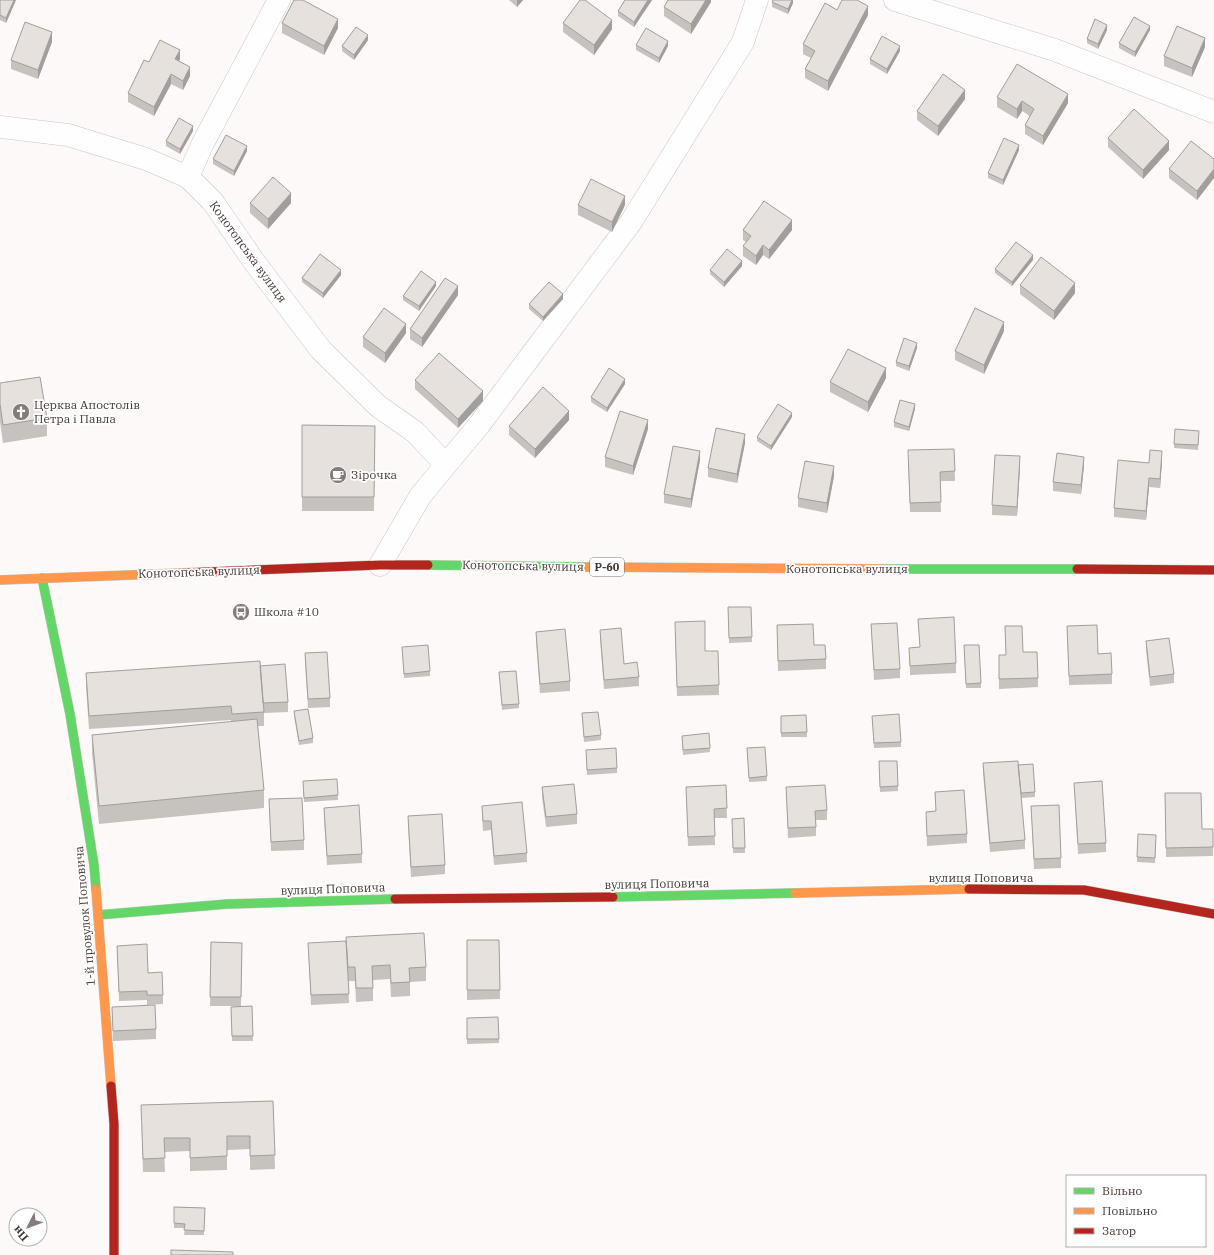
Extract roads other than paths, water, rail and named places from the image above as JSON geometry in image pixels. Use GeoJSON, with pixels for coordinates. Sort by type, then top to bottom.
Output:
{"type":"FeatureCollection","features":[{"type":"Feature","properties":{"kind":"street"},"geometry":{"type":"LineString","coordinates":[[188,177],[202,144],[279,0]]}},
{"type":"Feature","properties":{"kind":"street"},"geometry":{"type":"LineString","coordinates":[[380,565],[421,495],[479,425],[631,222],[743,42],[757,0]]}},
{"type":"Feature","properties":{"kind":"street"},"geometry":{"type":"LineString","coordinates":[[895,0],[1055,50],[1214,112]]}},
{"type":"Feature","properties":{"kind":"street","name":"Конотопська вулиця"},"geometry":{"type":"LineString","coordinates":[[0,127],[68,135],[146,159],[188,177],[213,202],[255,263],[321,350],[378,406],[415,432],[446,465]]}},
{"type":"Feature","properties":{"kind":"street","name":"Конотопська вулиця"},"geometry":{"type":"LineString","coordinates":[[0,580],[380,565],[1214,570]]}},
{"type":"Feature","properties":{"kind":"street","name":"1-й провулок Поповича"},"geometry":{"type":"LineString","coordinates":[[42,578],[70,714],[94,864],[114,1124],[114,1255]]}},
{"type":"Feature","properties":{"kind":"street","name":"вулиця Поповича"},"geometry":{"type":"LineString","coordinates":[[98,915],[235,903],[399,899],[645,897],[941,889],[1084,890],[1214,914]]}},
{"type":"Feature","properties":{"kind":"place","name":"Церква Апостолів Петра і Павла"},"geometry":{"type":"Point","coordinates":[21,412]}},
{"type":"Feature","properties":{"kind":"place","name":"Зірочка"},"geometry":{"type":"Point","coordinates":[338,475]}},
{"type":"Feature","properties":{"kind":"place","name":"Школа #10"},"geometry":{"type":"Point","coordinates":[241,612]}}]}
